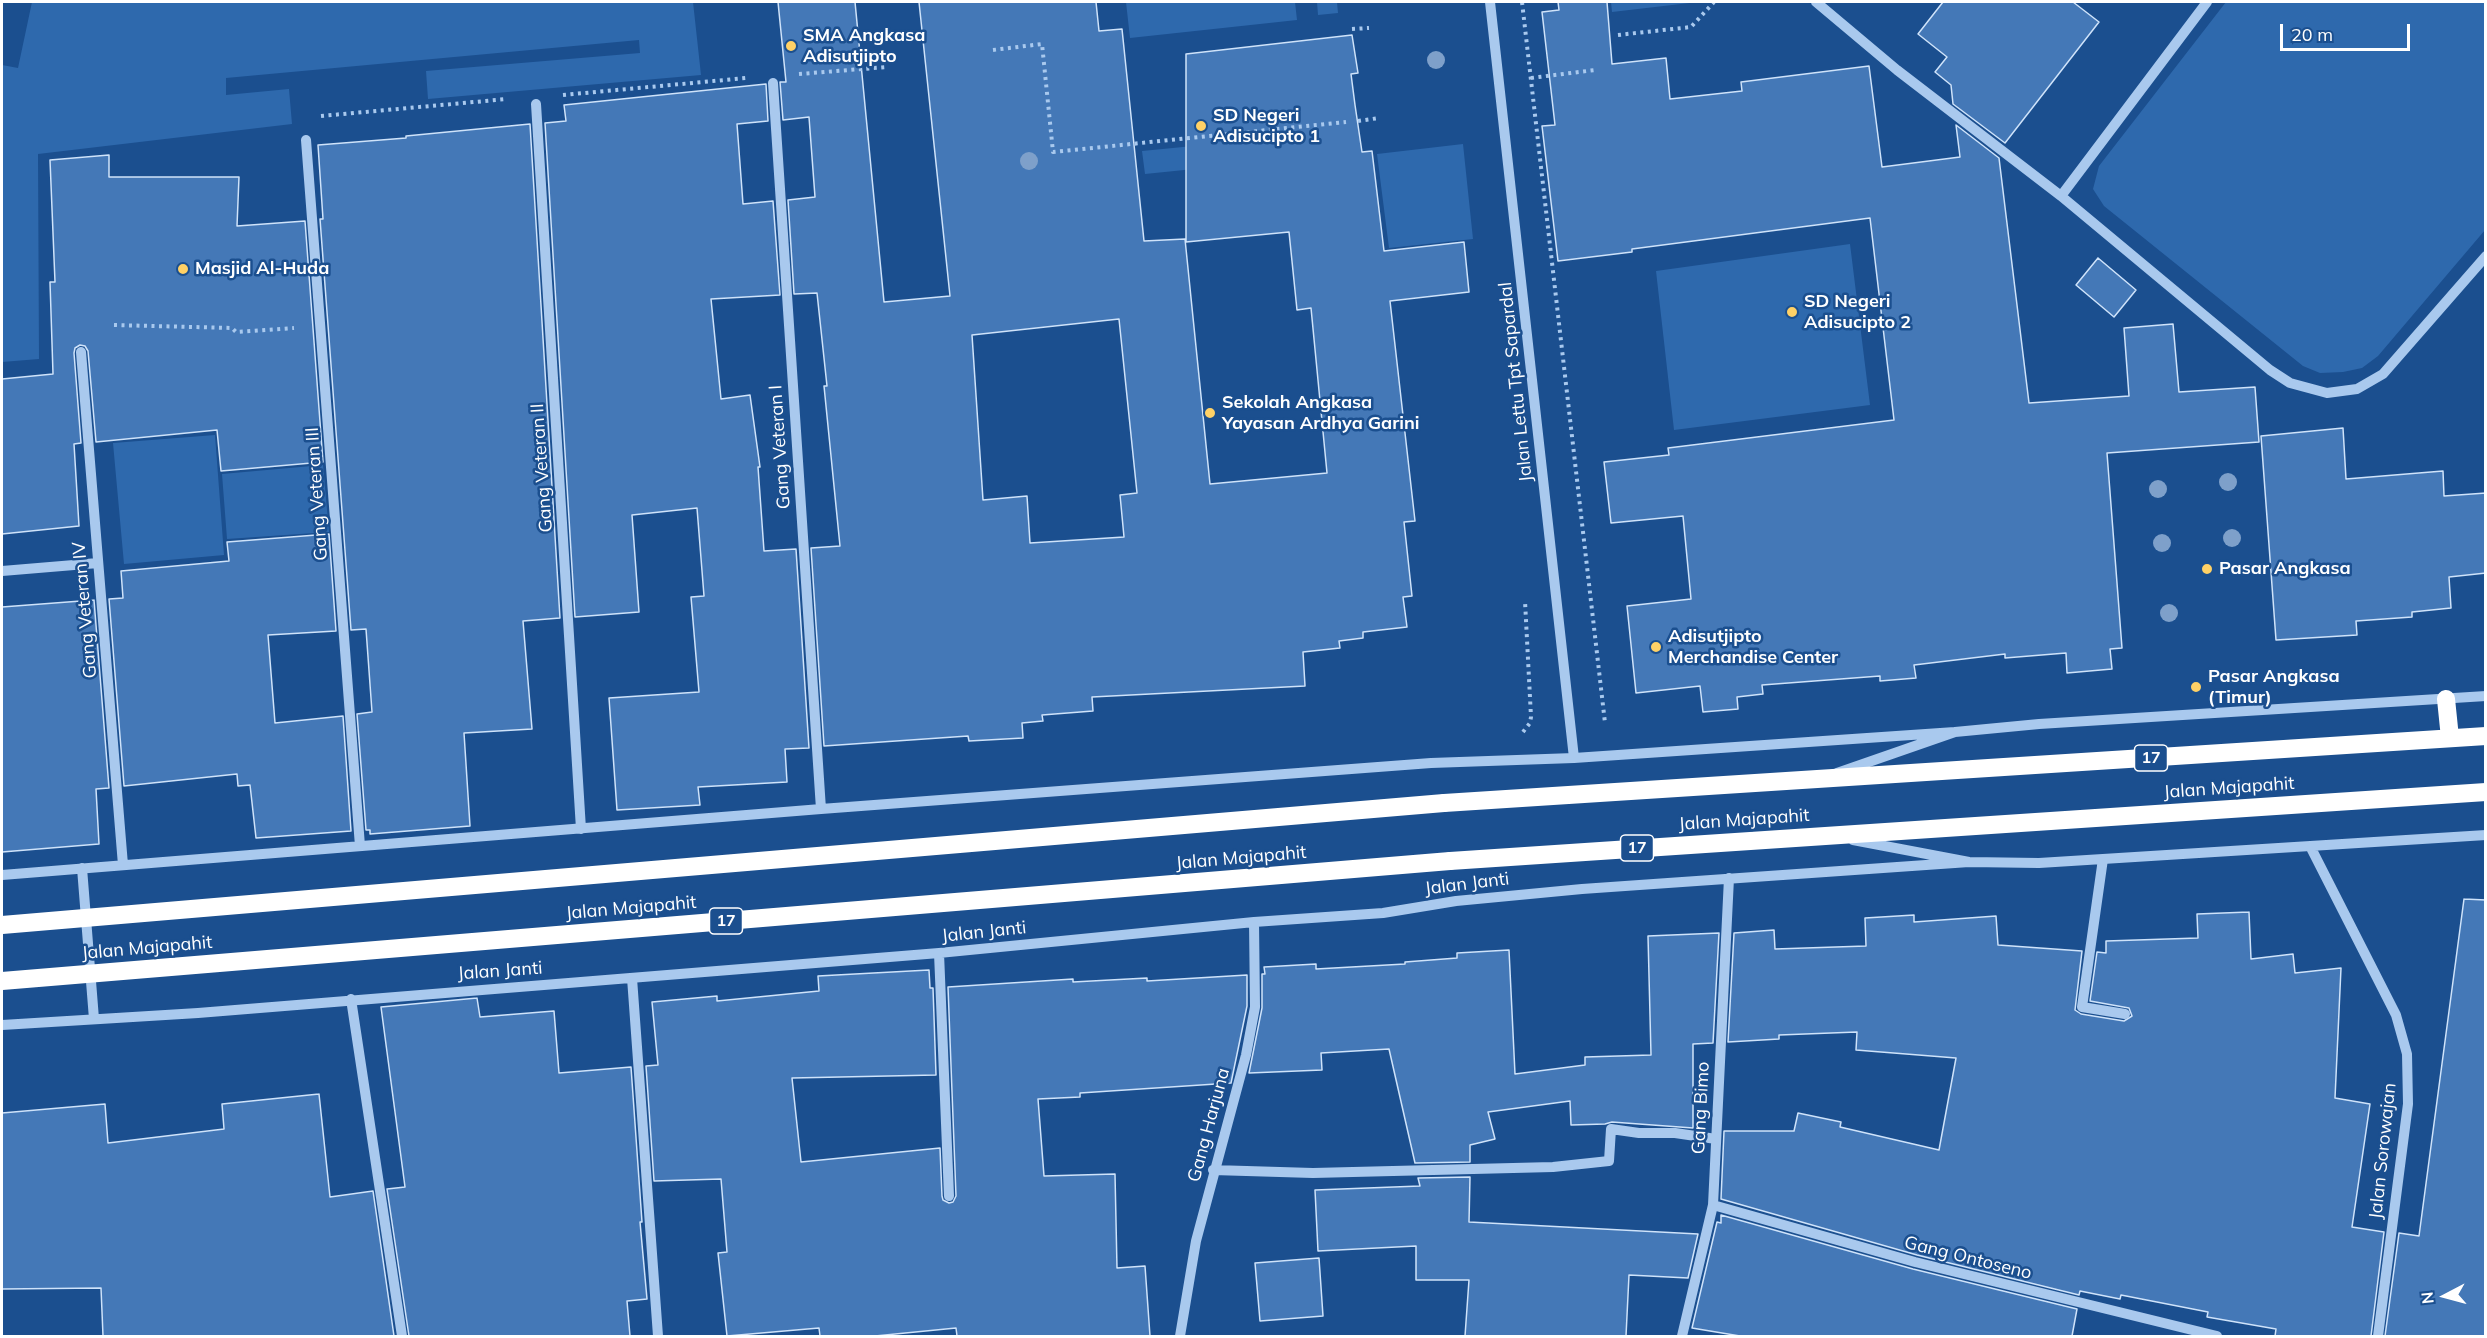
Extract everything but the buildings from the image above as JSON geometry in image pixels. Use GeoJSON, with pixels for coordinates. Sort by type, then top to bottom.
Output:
{"type":"FeatureCollection","features":[{"type":"Feature","properties":{"kind":"highway"},"geometry":{"type":"LineString","coordinates":[[2446,699],[2450,738]]}},
{"type":"Feature","properties":{"kind":"highway","name":"Jalan Majapahit"},"geometry":{"type":"LineString","coordinates":[[2,925],[1444,803],[2486,736]]}},
{"type":"Feature","properties":{"kind":"highway","name":"Jalan Majapahit"},"geometry":{"type":"LineString","coordinates":[[2,981],[1450,861],[2486,792]]}},
{"type":"Feature","properties":{"kind":"street","name":"Jalan Lettu Tpt Sapardal"},"geometry":{"type":"LineString","coordinates":[[1490,2],[1574,758]]}},
{"type":"Feature","properties":{"kind":"street"},"geometry":{"type":"LineString","coordinates":[[1816,2],[1897,70],[2061,196],[2270,370],[2290,383],[2327,393],[2357,389],[2383,374],[2486,256]]}},
{"type":"Feature","properties":{"kind":"street"},"geometry":{"type":"LineString","coordinates":[[2061,196],[2208,2]]}},
{"type":"Feature","properties":{"kind":"street","name":"Gang Veteran I"},"geometry":{"type":"LineString","coordinates":[[773,83],[821,809]]}},
{"type":"Feature","properties":{"kind":"street","name":"Gang Veteran II"},"geometry":{"type":"LineString","coordinates":[[536,104],[581,830]]}},
{"type":"Feature","properties":{"kind":"street","name":"Gang Veteran III"},"geometry":{"type":"LineString","coordinates":[[306,140],[360,846]]}},
{"type":"Feature","properties":{"kind":"street","name":"Gang Veteran IV"},"geometry":{"type":"LineString","coordinates":[[81,352],[123,865]]}},
{"type":"Feature","properties":{"kind":"street"},"geometry":{"type":"LineString","coordinates":[[2,571],[98,563]]}},
{"type":"Feature","properties":{"kind":"street"},"geometry":{"type":"LineString","coordinates":[[2,875],[821,809],[1431,763],[1574,758],[1956,732],[2039,724],[2486,696]]}},
{"type":"Feature","properties":{"kind":"street"},"geometry":{"type":"LineString","coordinates":[[1816,779],[1956,732]]}},
{"type":"Feature","properties":{"kind":"street"},"geometry":{"type":"LineString","coordinates":[[1825,835],[1969,862],[2103,859],[2486,835]]}},
{"type":"Feature","properties":{"kind":"street","name":"Jalan Sorowajan"},"geometry":{"type":"LineString","coordinates":[[2310,846],[2396,1015],[2406,1054],[2408,1104],[2378,1336]]}},
{"type":"Feature","properties":{"kind":"street"},"geometry":{"type":"LineString","coordinates":[[2103,859],[2082,1007],[2125,1014]]}},
{"type":"Feature","properties":{"kind":"street","name":"Jalan Janti"},"geometry":{"type":"LineString","coordinates":[[2,1025],[939,954],[1254,922],[1383,913],[1456,901],[1730,878],[1969,862]]}},
{"type":"Feature","properties":{"kind":"street"},"geometry":{"type":"LineString","coordinates":[[82,868],[94,1019]]}},
{"type":"Feature","properties":{"kind":"street","name":"Gang Bimo"},"geometry":{"type":"LineString","coordinates":[[1682,1336],[1713,1205],[1730,878]]}},
{"type":"Feature","properties":{"kind":"street","name":"Gang Harjuna"},"geometry":{"type":"LineString","coordinates":[[1180,1336],[1196,1241],[1213,1170],[1246,1055],[1255,1007],[1254,922]]}},
{"type":"Feature","properties":{"kind":"street"},"geometry":{"type":"LineString","coordinates":[[939,954],[949,1196]]}},
{"type":"Feature","properties":{"kind":"street"},"geometry":{"type":"LineString","coordinates":[[632,978],[658,1336]]}},
{"type":"Feature","properties":{"kind":"street"},"geometry":{"type":"LineString","coordinates":[[351,999],[402,1336]]}},
{"type":"Feature","properties":{"kind":"street"},"geometry":{"type":"LineString","coordinates":[[1213,1170],[1313,1173],[1553,1167],[1609,1161],[1611,1129],[1639,1133],[1675,1133],[1716,1139]]}},
{"type":"Feature","properties":{"kind":"street","name":"Gang Ontoseno"},"geometry":{"type":"LineString","coordinates":[[1713,1205],[1915,1262],[2217,1336]]}},
{"type":"Feature","properties":{"kind":"path"},"geometry":{"type":"LineString","coordinates":[[1522,2],[1605,723]]}},
{"type":"Feature","properties":{"kind":"path"},"geometry":{"type":"LineString","coordinates":[[1618,35],[1691,27],[1714,2]]}},
{"type":"Feature","properties":{"kind":"path"},"geometry":{"type":"LineString","coordinates":[[1352,29],[1369,27]]}},
{"type":"Feature","properties":{"kind":"path"},"geometry":{"type":"LineString","coordinates":[[993,50],[1042,44],[1053,152],[1346,122]]}},
{"type":"Feature","properties":{"kind":"path"},"geometry":{"type":"LineString","coordinates":[[795,74],[887,67]]}},
{"type":"Feature","properties":{"kind":"path"},"geometry":{"type":"LineString","coordinates":[[1531,78],[1595,70]]}},
{"type":"Feature","properties":{"kind":"path"},"geometry":{"type":"LineString","coordinates":[[560,95],[748,78]]}},
{"type":"Feature","properties":{"kind":"path"},"geometry":{"type":"LineString","coordinates":[[306,140],[304,117],[513,99]]}},
{"type":"Feature","properties":{"kind":"path"},"geometry":{"type":"LineString","coordinates":[[1358,121],[1379,118]]}},
{"type":"Feature","properties":{"kind":"path"},"geometry":{"type":"LineString","coordinates":[[114,325],[232,328],[236,332],[320,326]]}},
{"type":"Feature","properties":{"kind":"path"},"geometry":{"type":"LineString","coordinates":[[1517,734],[1527,728],[1531,717],[1525,595]]}},
{"type":"Feature","properties":{"kind":"shaded area"},"geometry":{"type":"Polygon","coordinates":[[[32,2],[693,2],[701,75],[428,99],[426,71],[640,53],[639,40],[226,78],[226,95],[289,89],[292,124],[38,154],[39,359],[2,362],[2,65],[18,68],[32,2]]]}},
{"type":"Feature","properties":{"kind":"shaded area"},"geometry":{"type":"Polygon","coordinates":[[[1126,2],[1295,2],[1297,20],[1130,38],[1126,2]]]}},
{"type":"Feature","properties":{"kind":"shaded area"},"geometry":{"type":"Polygon","coordinates":[[[1317,2],[1337,2],[1338,13],[1318,15],[1317,2]]]}},
{"type":"Feature","properties":{"kind":"shaded area"},"geometry":{"type":"Polygon","coordinates":[[[1611,2],[1698,2],[1612,12],[1611,2]]]}},
{"type":"Feature","properties":{"kind":"shaded area"},"geometry":{"type":"Polygon","coordinates":[[[2226,2],[2485,2],[2485,230],[2378,356],[2362,368],[2320,373],[2303,366],[2104,206],[2093,189],[2099,166],[2226,2]]]}},
{"type":"Feature","properties":{"kind":"shaded area"},"geometry":{"type":"Polygon","coordinates":[[[1347,131],[1361,152],[1145,174],[1142,151],[1347,131]]]}},
{"type":"Feature","properties":{"kind":"shaded area"},"geometry":{"type":"Polygon","coordinates":[[[1463,144],[1473,239],[1389,248],[1377,154],[1463,144]]]}},
{"type":"Feature","properties":{"kind":"shaded area"},"geometry":{"type":"Polygon","coordinates":[[[1850,244],[1870,405],[1674,430],[1656,271],[1850,244]]]}},
{"type":"Feature","properties":{"kind":"shaded area"},"geometry":{"type":"Polygon","coordinates":[[[215,435],[224,555],[124,564],[113,443],[215,435]]]}},
{"type":"Feature","properties":{"kind":"shaded area"},"geometry":{"type":"Polygon","coordinates":[[[323,465],[329,532],[227,539],[222,474],[323,465]]]}},
{"type":"Feature","properties":{"kind":"place","name":"SMA Angkasa Adisutjipto"},"geometry":{"type":"Point","coordinates":[791,46]}},
{"type":"Feature","properties":{"kind":"place","name":"SD Negeri Adisucipto 1"},"geometry":{"type":"Point","coordinates":[1201,126]}},
{"type":"Feature","properties":{"kind":"place","name":"Masjid Al-Huda"},"geometry":{"type":"Point","coordinates":[183,269]}},
{"type":"Feature","properties":{"kind":"place","name":"SD Negeri Adisucipto 2"},"geometry":{"type":"Point","coordinates":[1792,312]}},
{"type":"Feature","properties":{"kind":"place","name":"Sekolah Angkasa Yayasan Ardhya Garini"},"geometry":{"type":"Point","coordinates":[1210,413]}},
{"type":"Feature","properties":{"kind":"place","name":"Pasar Angkasa"},"geometry":{"type":"Point","coordinates":[2207,569]}},
{"type":"Feature","properties":{"kind":"place","name":"Adisutjipto Merchandise Center"},"geometry":{"type":"Point","coordinates":[1656,647]}},
{"type":"Feature","properties":{"kind":"place","name":"Pasar Angkasa (Timur)"},"geometry":{"type":"Point","coordinates":[2196,687]}}]}
